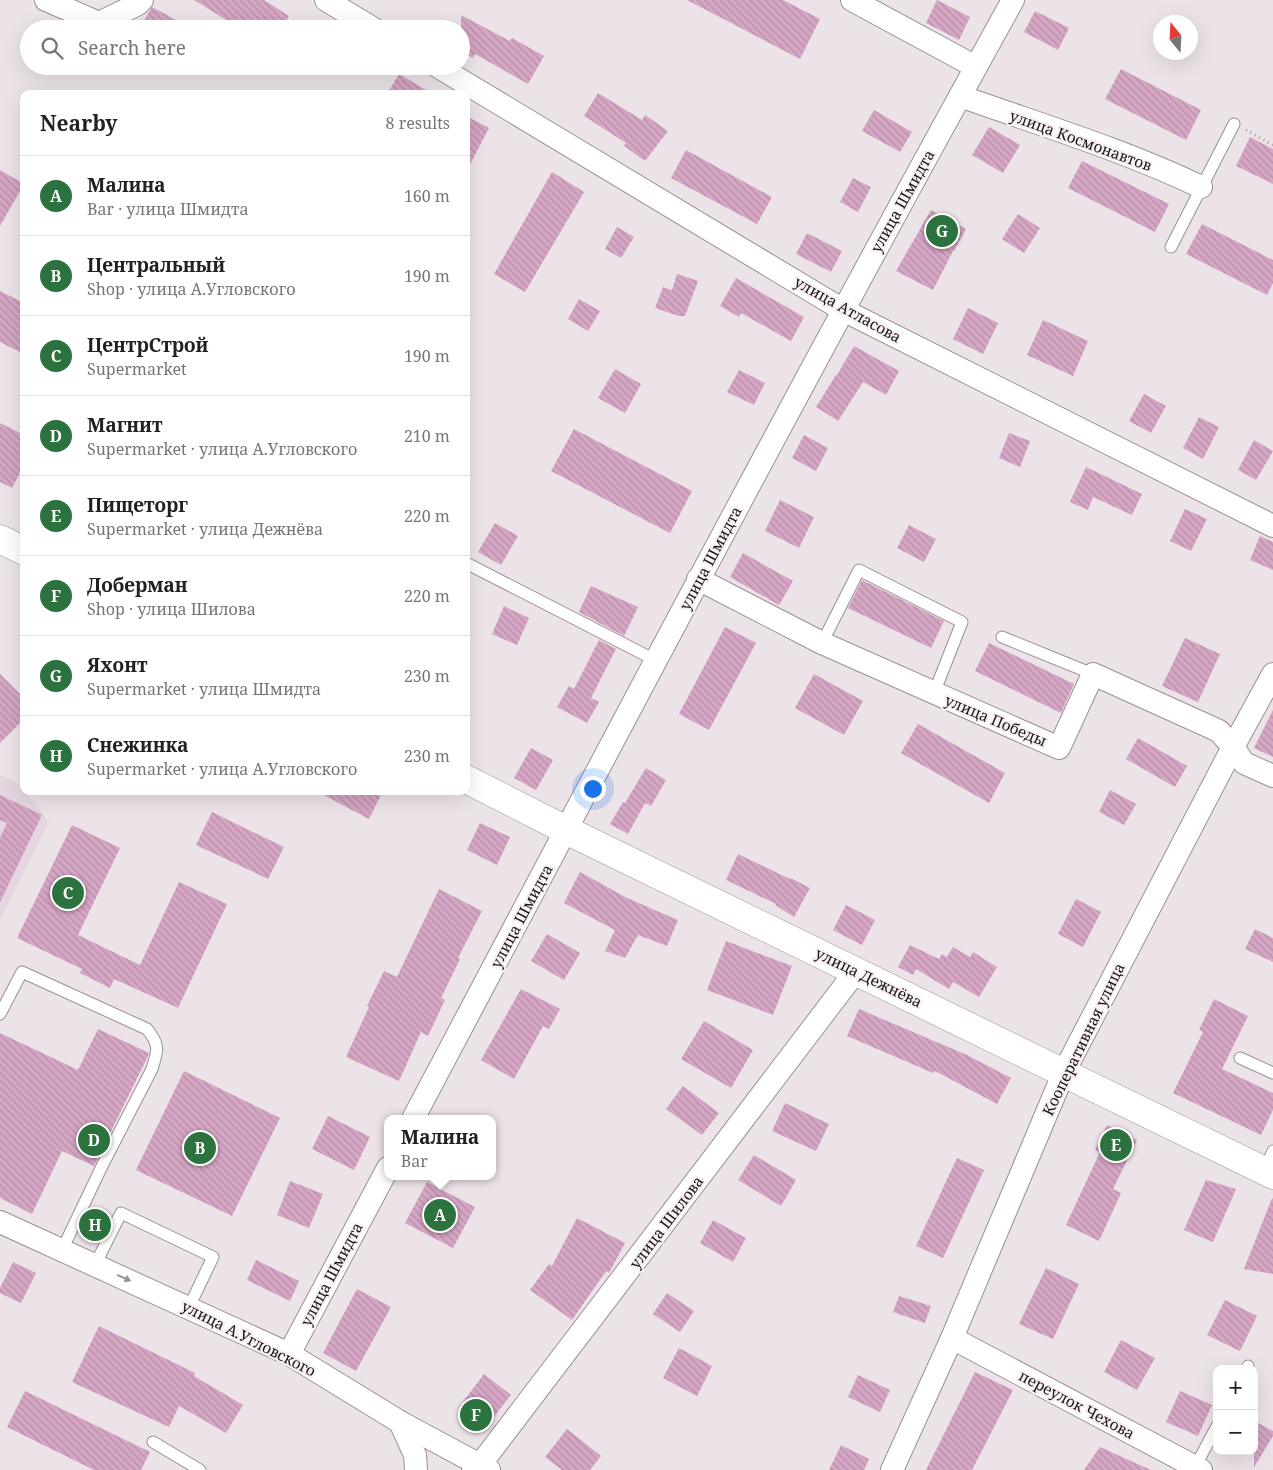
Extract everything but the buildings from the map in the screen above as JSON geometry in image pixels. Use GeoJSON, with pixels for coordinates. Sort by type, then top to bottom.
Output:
{"type":"FeatureCollection","features":[{"type":"Feature","properties":{"kind":"main road"},"geometry":{"type":"LineString","coordinates":[[0,539],[20,549]]}},
{"type":"Feature","properties":{"kind":"main road","name":"улица Дежнёва"},"geometry":{"type":"LineString","coordinates":[[470,781],[566,830],[1064,1072],[1270,1165]]}},
{"type":"Feature","properties":{"kind":"street"},"geometry":{"type":"LineString","coordinates":[[46,0],[92,20]]}},
{"type":"Feature","properties":{"kind":"street"},"geometry":{"type":"LineString","coordinates":[[105,20],[138,4],[142,0]]}},
{"type":"Feature","properties":{"kind":"street"},"geometry":{"type":"LineString","coordinates":[[326,0],[359,20]]}},
{"type":"Feature","properties":{"kind":"street"},"geometry":{"type":"LineString","coordinates":[[852,0],[976,67]]}},
{"type":"Feature","properties":{"kind":"street","name":"улица Шмидта"},"geometry":{"type":"LineString","coordinates":[[415,1115],[698,579],[1013,0]]}},
{"type":"Feature","properties":{"kind":"street","name":"улица Атласова"},"geometry":{"type":"LineString","coordinates":[[452,75],[843,310],[1273,526]]}},
{"type":"Feature","properties":{"kind":"street","name":"улица Космонавтов"},"geometry":{"type":"LineString","coordinates":[[960,96],[1095,144],[1173,174],[1201,187]]}},
{"type":"Feature","properties":{"kind":"street","name":"улица Победы"},"geometry":{"type":"LineString","coordinates":[[698,579],[822,643],[1059,748],[1094,674]]}},
{"type":"Feature","properties":{"kind":"street"},"geometry":{"type":"LineString","coordinates":[[1094,674],[1219,732],[1244,763],[1273,776]]}},
{"type":"Feature","properties":{"kind":"street","name":"Кооперативная улица"},"geometry":{"type":"LineString","coordinates":[[892,1470],[952,1338],[1064,1072],[1273,674]]}},
{"type":"Feature","properties":{"kind":"street","name":"улица Шилова"},"geometry":{"type":"LineString","coordinates":[[481,1468],[856,971]]}},
{"type":"Feature","properties":{"kind":"street","name":"улица Шмидта"},"geometry":{"type":"LineString","coordinates":[[289,1354],[384,1176]]}},
{"type":"Feature","properties":{"kind":"street","name":"улица А.Угловского"},"geometry":{"type":"LineString","coordinates":[[0,1222],[289,1354],[400,1422],[481,1468]]}},
{"type":"Feature","properties":{"kind":"street","name":"переулок Чехова"},"geometry":{"type":"LineString","coordinates":[[952,1338],[1198,1468]]}},
{"type":"Feature","properties":{"kind":"street"},"geometry":{"type":"LineString","coordinates":[[400,1422],[415,1455],[416,1470]]}},
{"type":"Feature","properties":{"kind":"lane"},"geometry":{"type":"LineString","coordinates":[[1171,247],[1234,124]]}},
{"type":"Feature","properties":{"kind":"lane"},"geometry":{"type":"LineString","coordinates":[[470,565],[655,660]]}},
{"type":"Feature","properties":{"kind":"lane"},"geometry":{"type":"LineString","coordinates":[[822,643],[859,570],[962,622],[934,693]]}},
{"type":"Feature","properties":{"kind":"lane"},"geometry":{"type":"LineString","coordinates":[[1002,637],[1094,674]]}},
{"type":"Feature","properties":{"kind":"lane"},"geometry":{"type":"LineString","coordinates":[[0,1014],[22,972],[147,1029],[156,1040],[157,1054],[152,1069],[103,1164],[62,1250]]}},
{"type":"Feature","properties":{"kind":"lane"},"geometry":{"type":"LineString","coordinates":[[1240,1058],[1273,1073]]}},
{"type":"Feature","properties":{"kind":"lane"},"geometry":{"type":"LineString","coordinates":[[96,1265],[121,1212],[213,1256],[188,1307]]}},
{"type":"Feature","properties":{"kind":"lane"},"geometry":{"type":"LineString","coordinates":[[1198,1468],[1213,1435]]}},
{"type":"Feature","properties":{"kind":"lane"},"geometry":{"type":"LineString","coordinates":[[153,1442],[200,1470]]}},
{"type":"Feature","properties":{"kind":"path"},"geometry":{"type":"LineString","coordinates":[[1234,124],[1273,145]]}},
{"type":"Feature","properties":{"kind":"shaded area"},"geometry":{"type":"Polygon","coordinates":[[[0,775],[20,784],[20,795],[28,795],[49,822],[0,920],[0,775]]]}},
{"type":"Feature","properties":{"kind":"place","name":"Яхонт"},"geometry":{"type":"Point","coordinates":[942,231]}},
{"type":"Feature","properties":{"kind":"place","name":"ЦентрСтрой"},"geometry":{"type":"Point","coordinates":[68,893]}},
{"type":"Feature","properties":{"kind":"place","name":"Магнит"},"geometry":{"type":"Point","coordinates":[94,1140]}},
{"type":"Feature","properties":{"kind":"place","name":"Пищеторг"},"geometry":{"type":"Point","coordinates":[1116,1145]}},
{"type":"Feature","properties":{"kind":"place","name":"Центральный"},"geometry":{"type":"Point","coordinates":[200,1148]}},
{"type":"Feature","properties":{"kind":"place","name":"Малина"},"geometry":{"type":"Point","coordinates":[440,1215]}},
{"type":"Feature","properties":{"kind":"place","name":"Снежинка"},"geometry":{"type":"Point","coordinates":[95,1225]}},
{"type":"Feature","properties":{"kind":"place","name":"Доберман"},"geometry":{"type":"Point","coordinates":[476,1415]}}]}
